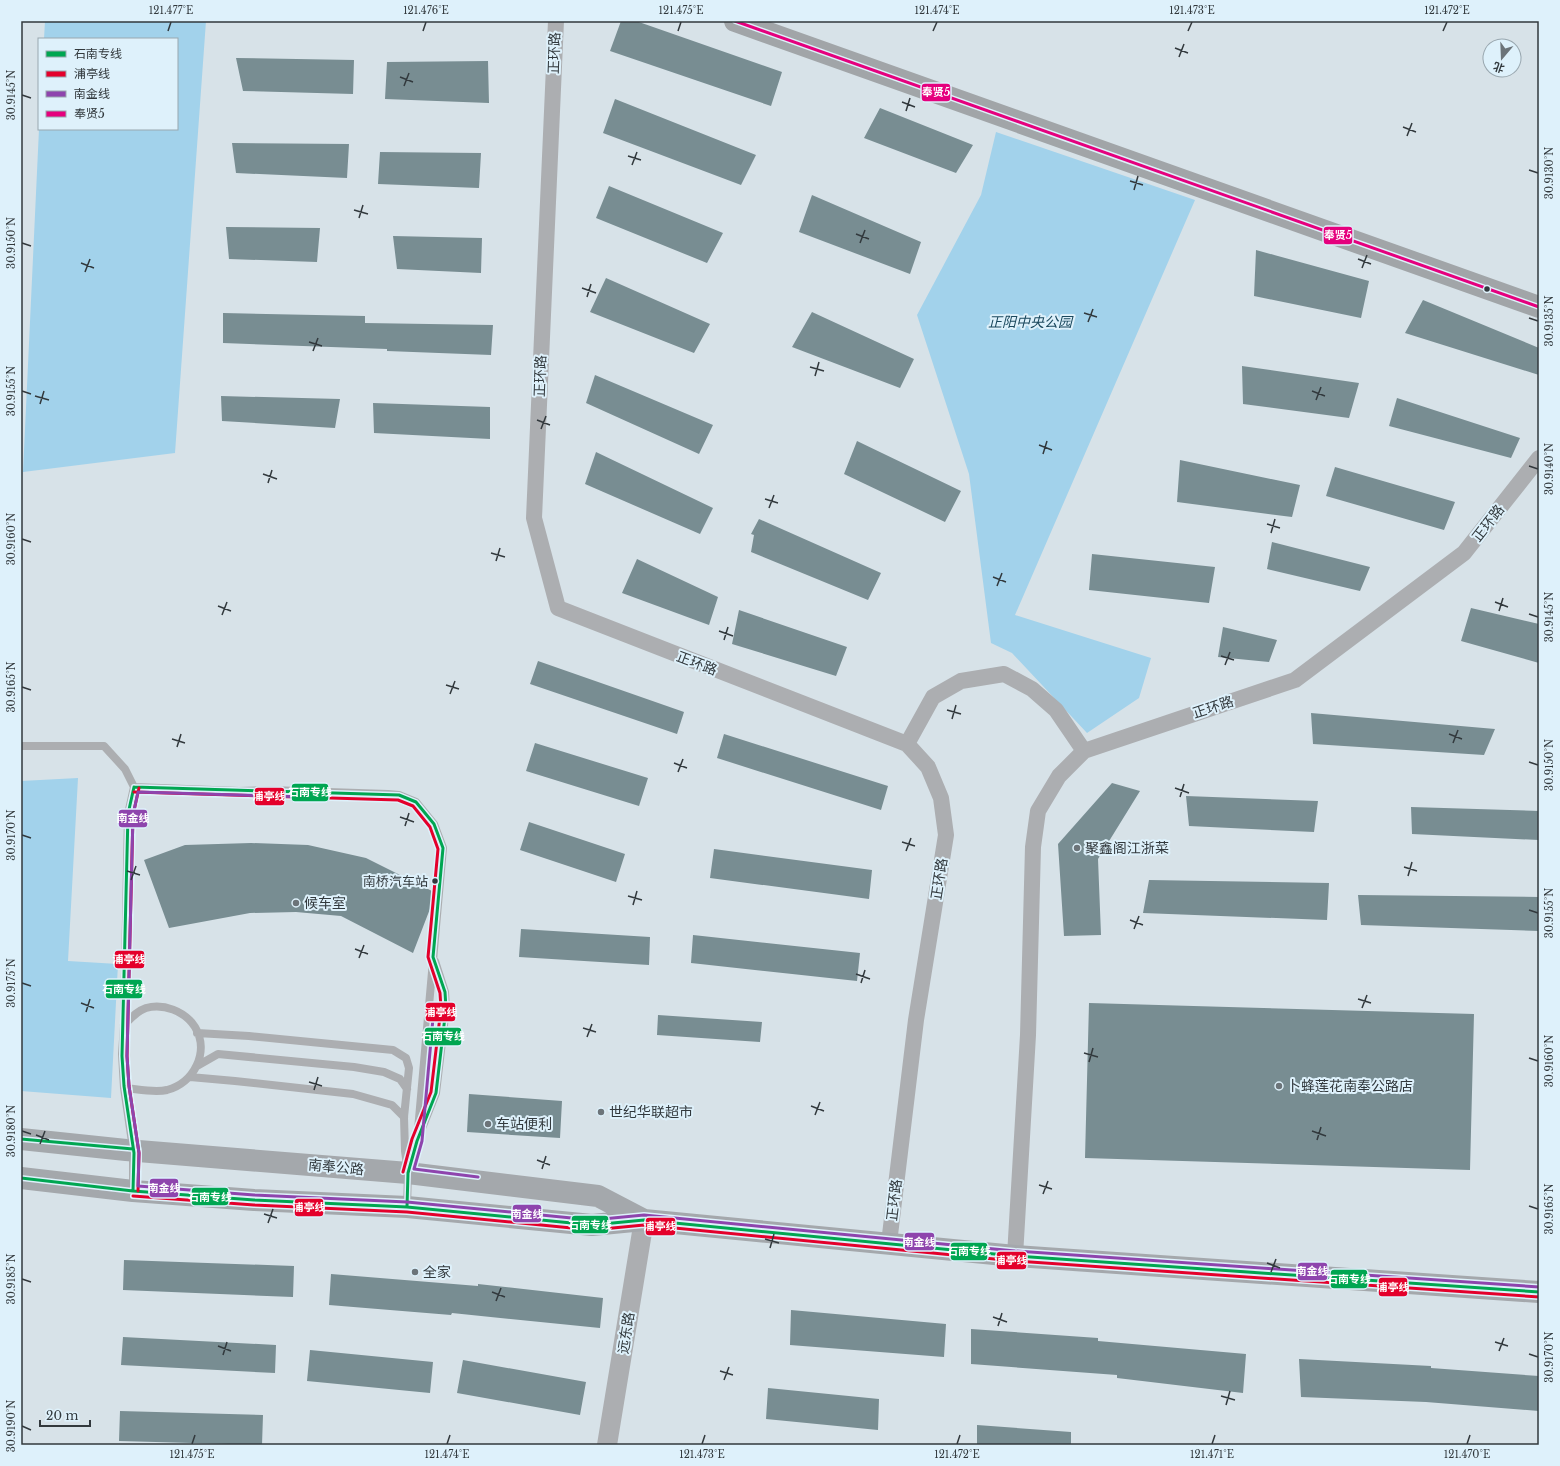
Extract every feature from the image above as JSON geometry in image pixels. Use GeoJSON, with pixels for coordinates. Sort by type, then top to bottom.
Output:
{"type":"FeatureCollection","features":[{"type":"Feature","properties":{"kind":"main road"},"geometry":{"type":"LineString","coordinates":[[735,21],[1539,307]]}},
{"type":"Feature","properties":{"kind":"main road","name":"南奉公路"},"geometry":{"type":"LineString","coordinates":[[21,1139],[408,1173],[598,1196],[644,1220]]}},
{"type":"Feature","properties":{"kind":"main road","name":"南奉公路"},"geometry":{"type":"LineString","coordinates":[[21,1178],[132,1191],[254,1200],[407,1207],[592,1225],[644,1220],[1015,1256],[1539,1292]]}},
{"type":"Feature","properties":{"kind":"street","name":"正环路"},"geometry":{"type":"LineString","coordinates":[[556,21],[534,518],[558,608],[907,744],[928,767],[941,798],[946,835],[916,1020],[889,1243]]}},
{"type":"Feature","properties":{"kind":"street","name":"正环路"},"geometry":{"type":"LineString","coordinates":[[1015,1256],[1028,1035],[1033,847],[1038,811],[1059,776],[1084,751],[1295,680],[1464,553],[1539,458]]}},
{"type":"Feature","properties":{"kind":"street"},"geometry":{"type":"LineString","coordinates":[[907,744],[933,698],[962,681],[1004,674],[1032,689],[1056,710],[1084,751]]}},
{"type":"Feature","properties":{"kind":"street","name":"远东路"},"geometry":{"type":"LineString","coordinates":[[607,1445],[644,1220]]}},
{"type":"Feature","properties":{"kind":"lane"},"geometry":{"type":"LineString","coordinates":[[21,746],[104,746],[125,769],[134,787],[128,814],[124,1025],[122,1054],[124,1088],[133,1149],[132,1191]]}},
{"type":"Feature","properties":{"kind":"lane"},"geometry":{"type":"LineString","coordinates":[[134,787],[399,795],[416,802],[434,824],[443,848],[418,1141]]}},
{"type":"Feature","properties":{"kind":"lane"},"geometry":{"type":"LineString","coordinates":[[408,1173],[436,1093],[446,1008],[445,992],[433,957]]}},
{"type":"Feature","properties":{"kind":"lane"},"geometry":{"type":"LineString","coordinates":[[124,1025],[134,1014],[146,1008],[160,1007],[174,1010],[186,1017],[195,1027],[200,1040],[200,1053],[197,1066],[190,1077],[178,1086],[166,1090],[124,1088]]}},
{"type":"Feature","properties":{"kind":"lane"},"geometry":{"type":"LineString","coordinates":[[197,1033],[249,1036],[393,1050],[406,1058],[409,1068],[404,1117],[405,1151],[408,1173],[407,1207]]}},
{"type":"Feature","properties":{"kind":"lane"},"geometry":{"type":"LineString","coordinates":[[197,1066],[218,1054],[354,1067],[384,1072],[400,1079],[407,1089]]}},
{"type":"Feature","properties":{"kind":"lane"},"geometry":{"type":"LineString","coordinates":[[190,1077],[353,1094],[392,1105],[404,1117]]}},
{"type":"Feature","properties":{"kind":"green space"},"geometry":{"type":"Polygon","coordinates":[[[45,21],[206,21],[175,453],[23,472],[39,130],[178,130],[178,38],[44,38],[45,21]]]}},
{"type":"Feature","properties":{"kind":"green space","name":"正阳中央公园"},"geometry":{"type":"Polygon","coordinates":[[[996,132],[1195,200],[1015,615],[1151,658],[1139,698],[1087,733],[1012,653],[991,643],[969,474],[917,315],[981,195],[996,132]]]}},
{"type":"Feature","properties":{"kind":"green space"},"geometry":{"type":"Polygon","coordinates":[[[78,778],[68,961],[118,964],[111,1098],[21,1091],[21,781],[78,778]]]}},
{"type":"Feature","properties":{"kind":"building"},"geometry":{"type":"Polygon","coordinates":[[[621,21],[636,21],[782,72],[771,106],[610,51],[621,21]]]}},
{"type":"Feature","properties":{"kind":"building"},"geometry":{"type":"Polygon","coordinates":[[[236,58],[354,60],[353,94],[243,91],[236,58]]]}},
{"type":"Feature","properties":{"kind":"building"},"geometry":{"type":"Polygon","coordinates":[[[488,61],[489,103],[385,99],[387,62],[488,61]]]}},
{"type":"Feature","properties":{"kind":"building"},"geometry":{"type":"Polygon","coordinates":[[[615,99],[756,155],[741,185],[603,133],[615,99]]]}},
{"type":"Feature","properties":{"kind":"building"},"geometry":{"type":"Polygon","coordinates":[[[880,108],[973,145],[956,173],[864,138],[880,108]]]}},
{"type":"Feature","properties":{"kind":"building"},"geometry":{"type":"Polygon","coordinates":[[[232,143],[349,144],[347,178],[236,173],[232,143]]]}},
{"type":"Feature","properties":{"kind":"building"},"geometry":{"type":"Polygon","coordinates":[[[380,152],[481,153],[479,188],[378,184],[380,152]]]}},
{"type":"Feature","properties":{"kind":"building"},"geometry":{"type":"Polygon","coordinates":[[[609,186],[723,233],[707,263],[596,218],[609,186]]]}},
{"type":"Feature","properties":{"kind":"building"},"geometry":{"type":"Polygon","coordinates":[[[812,195],[921,242],[910,274],[799,232],[812,195]]]}},
{"type":"Feature","properties":{"kind":"building"},"geometry":{"type":"Polygon","coordinates":[[[226,227],[320,228],[317,262],[229,259],[226,227]]]}},
{"type":"Feature","properties":{"kind":"building"},"geometry":{"type":"Polygon","coordinates":[[[393,236],[482,238],[481,273],[397,269],[393,236]]]}},
{"type":"Feature","properties":{"kind":"building"},"geometry":{"type":"Polygon","coordinates":[[[1256,250],[1369,281],[1361,318],[1254,296],[1256,250]]]}},
{"type":"Feature","properties":{"kind":"building"},"geometry":{"type":"Polygon","coordinates":[[[606,278],[710,324],[694,353],[590,312],[606,278]]]}},
{"type":"Feature","properties":{"kind":"building"},"geometry":{"type":"Polygon","coordinates":[[[1423,300],[1539,348],[1539,375],[1405,333],[1423,300]]]}},
{"type":"Feature","properties":{"kind":"building"},"geometry":{"type":"Polygon","coordinates":[[[812,312],[914,359],[900,388],[792,347],[812,312]]]}},
{"type":"Feature","properties":{"kind":"building"},"geometry":{"type":"Polygon","coordinates":[[[223,313],[365,316],[365,323],[493,325],[491,355],[387,351],[387,349],[223,343],[223,313]]]}},
{"type":"Feature","properties":{"kind":"building"},"geometry":{"type":"Polygon","coordinates":[[[1242,366],[1359,383],[1349,418],[1243,404],[1242,366]]]}},
{"type":"Feature","properties":{"kind":"building"},"geometry":{"type":"Polygon","coordinates":[[[595,375],[713,425],[699,454],[586,403],[595,375]]]}},
{"type":"Feature","properties":{"kind":"building"},"geometry":{"type":"Polygon","coordinates":[[[221,396],[340,399],[335,428],[222,421],[221,396]]]}},
{"type":"Feature","properties":{"kind":"building"},"geometry":{"type":"Polygon","coordinates":[[[1397,398],[1520,438],[1511,458],[1389,426],[1397,398]]]}},
{"type":"Feature","properties":{"kind":"building"},"geometry":{"type":"Polygon","coordinates":[[[373,403],[490,407],[490,439],[374,433],[373,403]]]}},
{"type":"Feature","properties":{"kind":"building"},"geometry":{"type":"Polygon","coordinates":[[[857,441],[961,491],[945,522],[844,474],[857,441]]]}},
{"type":"Feature","properties":{"kind":"building"},"geometry":{"type":"Polygon","coordinates":[[[596,452],[713,508],[700,534],[585,484],[596,452]]]}},
{"type":"Feature","properties":{"kind":"building"},"geometry":{"type":"Polygon","coordinates":[[[1180,460],[1300,485],[1292,517],[1177,502],[1180,460]]]}},
{"type":"Feature","properties":{"kind":"building"},"geometry":{"type":"Polygon","coordinates":[[[1335,467],[1455,502],[1444,530],[1326,496],[1335,467]]]}},
{"type":"Feature","properties":{"kind":"building"},"geometry":{"type":"Polygon","coordinates":[[[759,519],[881,573],[868,600],[751,552],[754,535],[751,534],[759,519]]]}},
{"type":"Feature","properties":{"kind":"building"},"geometry":{"type":"Polygon","coordinates":[[[1272,542],[1370,567],[1360,591],[1267,569],[1272,542]]]}},
{"type":"Feature","properties":{"kind":"building"},"geometry":{"type":"Polygon","coordinates":[[[1092,554],[1215,567],[1209,603],[1089,590],[1092,554]]]}},
{"type":"Feature","properties":{"kind":"building"},"geometry":{"type":"Polygon","coordinates":[[[637,559],[718,597],[709,625],[622,593],[637,559]]]}},
{"type":"Feature","properties":{"kind":"building"},"geometry":{"type":"Polygon","coordinates":[[[1471,608],[1539,624],[1539,663],[1461,641],[1471,608]]]}},
{"type":"Feature","properties":{"kind":"building"},"geometry":{"type":"Polygon","coordinates":[[[739,610],[847,647],[836,676],[732,644],[739,610]]]}},
{"type":"Feature","properties":{"kind":"building"},"geometry":{"type":"Polygon","coordinates":[[[1223,627],[1277,640],[1269,662],[1218,657],[1223,627]]]}},
{"type":"Feature","properties":{"kind":"building"},"geometry":{"type":"Polygon","coordinates":[[[538,661],[684,712],[677,734],[530,684],[538,661]]]}},
{"type":"Feature","properties":{"kind":"building"},"geometry":{"type":"Polygon","coordinates":[[[1311,713],[1495,729],[1484,755],[1313,744],[1311,713]]]}},
{"type":"Feature","properties":{"kind":"building"},"geometry":{"type":"Polygon","coordinates":[[[724,734],[888,786],[881,810],[717,758],[724,734]]]}},
{"type":"Feature","properties":{"kind":"building"},"geometry":{"type":"Polygon","coordinates":[[[535,743],[648,778],[639,806],[526,771],[535,743]]]}},
{"type":"Feature","properties":{"kind":"building"},"geometry":{"type":"Polygon","coordinates":[[[1112,783],[1140,791],[1098,859],[1101,935],[1064,936],[1058,844],[1112,783]]]}},
{"type":"Feature","properties":{"kind":"building"},"geometry":{"type":"Polygon","coordinates":[[[1186,796],[1318,801],[1314,832],[1189,826],[1186,796]]]}},
{"type":"Feature","properties":{"kind":"building"},"geometry":{"type":"Polygon","coordinates":[[[1411,807],[1539,811],[1539,840],[1412,834],[1411,807]]]}},
{"type":"Feature","properties":{"kind":"building"},"geometry":{"type":"Polygon","coordinates":[[[529,822],[625,854],[616,882],[520,850],[529,822]]]}},
{"type":"Feature","properties":{"kind":"building","name":"候车室"},"geometry":{"type":"Polygon","coordinates":[[[251,843],[308,845],[366,858],[434,892],[433,901],[413,953],[341,916],[296,912],[250,913],[169,928],[144,860],[185,845],[251,843]]]}},
{"type":"Feature","properties":{"kind":"building"},"geometry":{"type":"Polygon","coordinates":[[[714,849],[872,870],[869,899],[710,878],[714,849]]]}},
{"type":"Feature","properties":{"kind":"building"},"geometry":{"type":"Polygon","coordinates":[[[1149,880],[1329,883],[1327,920],[1143,913],[1149,880]]]}},
{"type":"Feature","properties":{"kind":"building"},"geometry":{"type":"Polygon","coordinates":[[[1358,895],[1539,897],[1539,931],[1361,925],[1358,895]]]}},
{"type":"Feature","properties":{"kind":"building"},"geometry":{"type":"Polygon","coordinates":[[[521,929],[650,937],[649,965],[519,957],[521,929]]]}},
{"type":"Feature","properties":{"kind":"building"},"geometry":{"type":"Polygon","coordinates":[[[693,935],[860,953],[857,981],[691,963],[693,935]]]}},
{"type":"Feature","properties":{"kind":"building","name":"卜蜂莲花南奉公路店"},"geometry":{"type":"Polygon","coordinates":[[[1089,1003],[1474,1014],[1470,1170],[1085,1158],[1089,1003]]]}},
{"type":"Feature","properties":{"kind":"building"},"geometry":{"type":"Polygon","coordinates":[[[658,1015],[762,1022],[760,1042],[657,1035],[658,1015]]]}},
{"type":"Feature","properties":{"kind":"building"},"geometry":{"type":"Polygon","coordinates":[[[469,1094],[562,1101],[560,1138],[467,1132],[469,1094]]]}},
{"type":"Feature","properties":{"kind":"building"},"geometry":{"type":"Polygon","coordinates":[[[124,1260],[294,1266],[293,1297],[123,1290],[124,1260]]]}},
{"type":"Feature","properties":{"kind":"building"},"geometry":{"type":"Polygon","coordinates":[[[331,1274],[478,1286],[478,1284],[603,1298],[600,1328],[452,1313],[451,1315],[329,1305],[331,1274]]]}},
{"type":"Feature","properties":{"kind":"building"},"geometry":{"type":"Polygon","coordinates":[[[791,1310],[946,1324],[944,1357],[790,1345],[791,1310]]]}},
{"type":"Feature","properties":{"kind":"building"},"geometry":{"type":"Polygon","coordinates":[[[971,1329],[1098,1338],[1098,1341],[1246,1354],[1243,1393],[1117,1378],[1117,1375],[971,1364],[971,1329]]]}},
{"type":"Feature","properties":{"kind":"building"},"geometry":{"type":"Polygon","coordinates":[[[123,1337],[276,1345],[275,1373],[121,1365],[123,1337]]]}},
{"type":"Feature","properties":{"kind":"building"},"geometry":{"type":"Polygon","coordinates":[[[310,1350],[433,1362],[430,1393],[307,1381],[310,1350]]]}},
{"type":"Feature","properties":{"kind":"building"},"geometry":{"type":"Polygon","coordinates":[[[1299,1359],[1431,1366],[1431,1368],[1539,1376],[1539,1411],[1426,1402],[1301,1397],[1299,1359]]]}},
{"type":"Feature","properties":{"kind":"building"},"geometry":{"type":"Polygon","coordinates":[[[463,1360],[586,1382],[580,1415],[457,1393],[463,1360]]]}},
{"type":"Feature","properties":{"kind":"building"},"geometry":{"type":"Polygon","coordinates":[[[768,1388],[879,1399],[878,1430],[766,1419],[768,1388]]]}},
{"type":"Feature","properties":{"kind":"building"},"geometry":{"type":"Polygon","coordinates":[[[120,1411],[263,1415],[262,1445],[119,1441],[120,1411]]]}},
{"type":"Feature","properties":{"kind":"building"},"geometry":{"type":"Polygon","coordinates":[[[977,1425],[1071,1432],[1071,1445],[977,1445],[977,1425]]]}},
{"type":"Feature","properties":{"kind":"transit line","name":"奉贤5"},"geometry":{"type":"LineString","coordinates":[[735,21],[1539,307]]}},
{"type":"Feature","properties":{"kind":"transit line","name":"石南专线"},"geometry":{"type":"LineString","coordinates":[[134,787],[399,795],[416,802],[434,824],[443,848],[433,957],[445,992],[446,1008],[436,1093],[417,1141],[408,1173],[407,1207]]}},
{"type":"Feature","properties":{"kind":"transit line","name":"石南专线"},"geometry":{"type":"LineString","coordinates":[[133,1191],[134,1153],[124,1086],[122,1056],[128,814],[134,787]]}},
{"type":"Feature","properties":{"kind":"transit line","name":"浦亭线"},"geometry":{"type":"LineString","coordinates":[[138,1191],[139,1153],[129,1086],[127,1056],[133,815],[139,788]]}},
{"type":"Feature","properties":{"kind":"transit line","name":"浦亭线"},"geometry":{"type":"LineString","coordinates":[[134,792],[398,800],[413,806],[430,827],[438,849],[428,957],[440,993],[441,1008],[431,1092],[412,1139],[403,1172]]}},
{"type":"Feature","properties":{"kind":"transit line","name":"南金线"},"geometry":{"type":"LineString","coordinates":[[308,797],[138,792],[133,815],[127,1056],[129,1086],[139,1153],[138,1186],[254,1195],[407,1202],[592,1220],[644,1215],[1015,1251],[1539,1287]]}},
{"type":"Feature","properties":{"kind":"transit line","name":"南金线"},"geometry":{"type":"LineString","coordinates":[[434,1007],[422,1141],[414,1169],[478,1177]]}},
{"type":"Feature","properties":{"kind":"transit line","name":"石南专线"},"geometry":{"type":"LineString","coordinates":[[21,1139],[133,1149]]}},
{"type":"Feature","properties":{"kind":"transit line","name":"石南专线"},"geometry":{"type":"LineString","coordinates":[[21,1178],[133,1191],[254,1200],[407,1207],[592,1225],[644,1220],[1015,1256],[1539,1292]]}},
{"type":"Feature","properties":{"kind":"transit line","name":"浦亭线"},"geometry":{"type":"LineString","coordinates":[[133,1196],[254,1205],[407,1212],[592,1230],[644,1225],[1015,1261],[1539,1297]]}},
{"type":"Feature","properties":{"kind":"place","name":"聚鑫阁江浙菜"},"geometry":{"type":"Point","coordinates":[1077,848]}},
{"type":"Feature","properties":{"kind":"place","name":"南桥汽车站"},"geometry":{"type":"Point","coordinates":[435,881]}},
{"type":"Feature","properties":{"kind":"place","name":"候车室"},"geometry":{"type":"Point","coordinates":[296,903]}},
{"type":"Feature","properties":{"kind":"place","name":"卜蜂莲花南奉公路店"},"geometry":{"type":"Point","coordinates":[1279,1086]}},
{"type":"Feature","properties":{"kind":"place","name":"世纪华联超市"},"geometry":{"type":"Point","coordinates":[601,1112]}},
{"type":"Feature","properties":{"kind":"place","name":"车站便利"},"geometry":{"type":"Point","coordinates":[488,1124]}},
{"type":"Feature","properties":{"kind":"place","name":"全家"},"geometry":{"type":"Point","coordinates":[415,1272]}}]}
